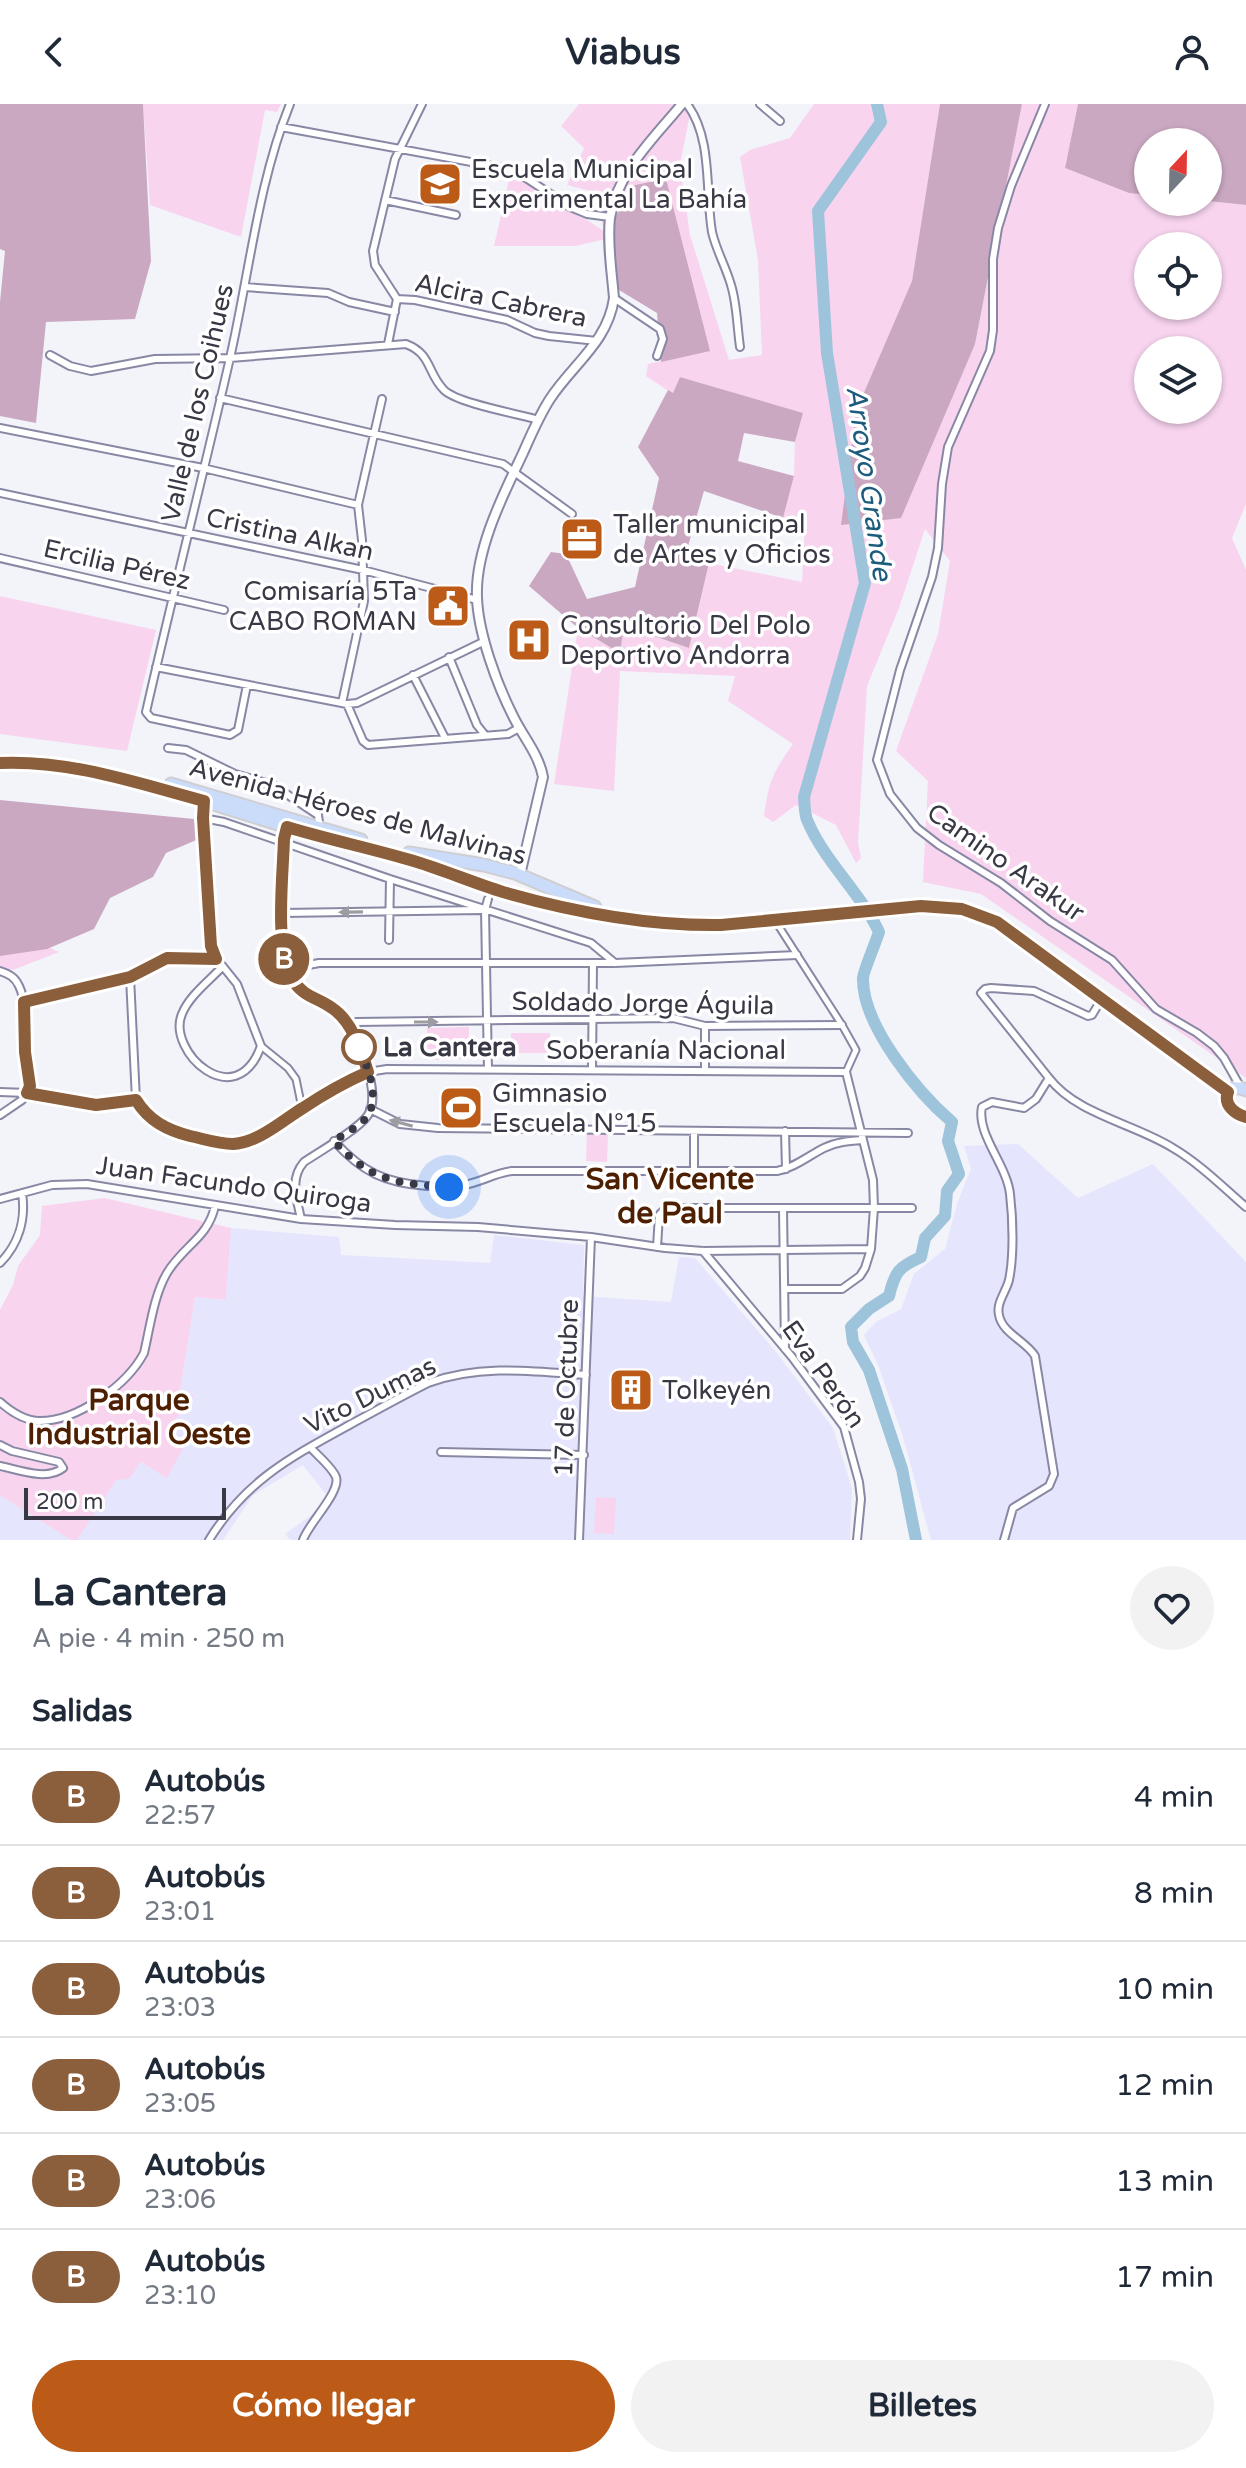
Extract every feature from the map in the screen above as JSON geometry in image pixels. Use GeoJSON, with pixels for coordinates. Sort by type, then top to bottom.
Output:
{"type":"FeatureCollection","features":[{"type":"Feature","properties":{"kind":"highway","name":"Avenida Héroes de Malvinas"},"geometry":{"type":"LineString","coordinates":[[0,761],[81,768],[205,797],[501,891],[618,916],[695,925],[775,921],[902,907],[951,907],[983,916],[1012,931],[1228,1092],[1229,1106],[1246,1117]]}},
{"type":"Feature","properties":{"kind":"highway","name":"Avenida Héroes de Malvinas"},"geometry":{"type":"LineString","coordinates":[[288,823],[427,857],[501,869],[618,916]]}},
{"type":"Feature","properties":{"kind":"highway"},"geometry":{"type":"LineString","coordinates":[[480,884],[477,873],[484,865]]}},
{"type":"Feature","properties":{"kind":"highway"},"geometry":{"type":"LineString","coordinates":[[516,895],[525,886],[522,876]]}},
{"type":"Feature","properties":{"kind":"highway"},"geometry":{"type":"LineString","coordinates":[[1228,1092],[1233,1088],[1244,1089]]}},
{"type":"Feature","properties":{"kind":"street","name":"Valle de los Coihues"},"geometry":{"type":"LineString","coordinates":[[247,685],[236,733],[230,735],[151,718],[146,712],[230,358],[265,189],[290,104]]}},
{"type":"Feature","properties":{"kind":"street"},"geometry":{"type":"LineString","coordinates":[[388,344],[397,299],[373,260],[373,251],[395,159],[422,104]]}},
{"type":"Feature","properties":{"kind":"street"},"geometry":{"type":"LineString","coordinates":[[522,876],[522,859],[543,777],[541,766],[505,699],[485,641],[476,583],[501,499],[539,420],[551,398],[597,341],[609,317],[614,298],[610,217],[616,195],[625,175],[684,104],[693,113],[698,126],[707,169],[712,231],[733,293],[740,347]]}},
{"type":"Feature","properties":{"kind":"street"},"geometry":{"type":"LineString","coordinates":[[760,104],[780,121]]}},
{"type":"Feature","properties":{"kind":"street","name":"Camino Arakur"},"geometry":{"type":"LineString","coordinates":[[1045,104],[1011,186],[998,228],[993,259],[990,351],[948,447],[938,548],[932,577],[900,670],[877,760],[890,794],[917,828],[1001,883],[1050,921],[1112,960],[1156,1009],[1214,1046],[1244,1089]]}},
{"type":"Feature","properties":{"kind":"street"},"geometry":{"type":"LineString","coordinates":[[281,127],[514,170],[570,207],[587,214],[610,217]]}},
{"type":"Feature","properties":{"kind":"street"},"geometry":{"type":"LineString","coordinates":[[385,200],[456,215]]}},
{"type":"Feature","properties":{"kind":"street","name":"Alcira Cabrera"},"geometry":{"type":"LineString","coordinates":[[245,287],[328,293],[349,302],[395,312]]}},
{"type":"Feature","properties":{"kind":"street"},"geometry":{"type":"LineString","coordinates":[[614,298],[660,329],[663,339],[657,356]]}},
{"type":"Feature","properties":{"kind":"street","name":"Alcira Cabrera"},"geometry":{"type":"LineString","coordinates":[[397,299],[507,320],[549,336],[597,341]]}},
{"type":"Feature","properties":{"kind":"street"},"geometry":{"type":"LineString","coordinates":[[50,355],[70,366],[91,371],[155,359],[230,358],[406,344],[424,354],[445,391],[462,399],[539,420]]}},
{"type":"Feature","properties":{"kind":"street"},"geometry":{"type":"LineString","coordinates":[[220,398],[503,464],[572,514]]}},
{"type":"Feature","properties":{"kind":"street"},"geometry":{"type":"LineString","coordinates":[[382,399],[358,505],[363,610],[344,704],[365,744],[508,734],[519,728]]}},
{"type":"Feature","properties":{"kind":"street"},"geometry":{"type":"LineString","coordinates":[[0,428],[203,468],[358,505]]}},
{"type":"Feature","properties":{"kind":"street","name":"Cristina Alkan"},"geometry":{"type":"LineString","coordinates":[[0,493],[363,570],[477,600]]}},
{"type":"Feature","properties":{"kind":"street","name":"Ercilia Pérez"},"geometry":{"type":"LineString","coordinates":[[0,558],[224,610]]}},
{"type":"Feature","properties":{"kind":"street"},"geometry":{"type":"LineString","coordinates":[[156,667],[344,704],[357,703],[485,641]]}},
{"type":"Feature","properties":{"kind":"street"},"geometry":{"type":"LineString","coordinates":[[449,657],[477,725],[485,735]]}},
{"type":"Feature","properties":{"kind":"street"},"geometry":{"type":"LineString","coordinates":[[413,675],[445,738]]}},
{"type":"Feature","properties":{"kind":"street"},"geometry":{"type":"LineString","coordinates":[[168,748],[186,750],[247,779],[273,785],[318,815],[320,829]]}},
{"type":"Feature","properties":{"kind":"street"},"geometry":{"type":"LineString","coordinates":[[205,797],[203,818],[211,946],[216,959],[237,984],[261,1046],[288,1068],[296,1079],[302,1108]]}},
{"type":"Feature","properties":{"kind":"street"},"geometry":{"type":"LineString","coordinates":[[203,818],[224,822],[591,943],[615,963]]}},
{"type":"Feature","properties":{"kind":"street"},"geometry":{"type":"LineString","coordinates":[[288,823],[284,843],[283,913],[283,954],[287,969],[303,992],[336,1011],[349,1025],[372,1087],[370,1109],[363,1121],[298,1169],[295,1188],[301,1219]]}},
{"type":"Feature","properties":{"kind":"street"},"geometry":{"type":"LineString","coordinates":[[501,869],[522,859]]}},
{"type":"Feature","properties":{"kind":"street"},"geometry":{"type":"LineString","coordinates":[[389,940],[390,879]]}},
{"type":"Feature","properties":{"kind":"street"},"geometry":{"type":"LineString","coordinates":[[480,884],[488,899]]}},
{"type":"Feature","properties":{"kind":"street"},"geometry":{"type":"LineString","coordinates":[[488,1069],[485,910],[488,899],[501,891]]}},
{"type":"Feature","properties":{"kind":"street"},"geometry":{"type":"LineString","coordinates":[[283,913],[485,910]]}},
{"type":"Feature","properties":{"kind":"street"},"geometry":{"type":"LineString","coordinates":[[775,921],[856,1050],[846,1072],[873,1180],[874,1208],[871,1249],[860,1276],[842,1289],[784,1289]]}},
{"type":"Feature","properties":{"kind":"street"},"geometry":{"type":"LineString","coordinates":[[287,969],[319,963],[615,963],[797,955]]}},
{"type":"Feature","properties":{"kind":"street"},"geometry":{"type":"LineString","coordinates":[[24,1002],[130,977],[167,958],[216,959]]}},
{"type":"Feature","properties":{"kind":"street"},"geometry":{"type":"LineString","coordinates":[[592,1070],[593,963]]}},
{"type":"Feature","properties":{"kind":"street"},"geometry":{"type":"LineString","coordinates":[[222,967],[187,1004],[179,1022],[190,1055],[199,1066],[214,1075],[231,1078],[246,1070],[261,1046]]}},
{"type":"Feature","properties":{"kind":"street"},"geometry":{"type":"LineString","coordinates":[[0,971],[10,974],[20,988],[24,1002],[25,1052],[30,1086],[22,1100],[0,1115]]}},
{"type":"Feature","properties":{"kind":"street"},"geometry":{"type":"LineString","coordinates":[[0,1092],[27,1093],[96,1105],[136,1100],[130,977]]}},
{"type":"Feature","properties":{"kind":"street"},"geometry":{"type":"LineString","coordinates":[[1101,1000],[1092,1015],[1088,1016],[1034,991],[982,990],[982,996],[1063,1093],[1172,1146],[1246,1207]]}},
{"type":"Feature","properties":{"kind":"street","name":"Soldado Jorge Águila"},"geometry":{"type":"LineString","coordinates":[[349,1025],[356,1022],[673,1018],[705,1026],[842,1025]]}},
{"type":"Feature","properties":{"kind":"street"},"geometry":{"type":"LineString","coordinates":[[705,1026],[705,1071]]}},
{"type":"Feature","properties":{"kind":"street","name":"Soberanía Nacional"},"geometry":{"type":"LineString","coordinates":[[136,1100],[143,1112],[166,1129],[231,1144],[259,1136],[343,1083],[368,1072],[387,1069],[846,1072]]}},
{"type":"Feature","properties":{"kind":"street"},"geometry":{"type":"LineString","coordinates":[[1004,1540],[1015,1506],[1049,1486],[1054,1474],[1035,1356],[1002,1324],[998,1315],[1010,1271],[1011,1196],[1006,1173],[986,1135],[981,1113],[982,1107],[992,1102],[1024,1108],[1036,1099],[1049,1078]]}},
{"type":"Feature","properties":{"kind":"street"},"geometry":{"type":"LineString","coordinates":[[370,1109],[400,1124],[438,1128],[908,1133]]}},
{"type":"Feature","properties":{"kind":"street"},"geometry":{"type":"LineString","coordinates":[[694,1131],[694,1172]]}},
{"type":"Feature","properties":{"kind":"street"},"geometry":{"type":"LineString","coordinates":[[785,1131],[786,1169]]}},
{"type":"Feature","properties":{"kind":"street"},"geometry":{"type":"LineString","coordinates":[[334,1141],[366,1170],[384,1179],[449,1187],[463,1186],[512,1171],[786,1169],[827,1146],[862,1140]]}},
{"type":"Feature","properties":{"kind":"street","name":"Juan Facundo Quiroga"},"geometry":{"type":"LineString","coordinates":[[0,1199],[63,1184],[87,1184],[301,1219],[478,1227],[703,1251],[871,1249]]}},
{"type":"Feature","properties":{"kind":"street"},"geometry":{"type":"LineString","coordinates":[[0,1263],[19,1234],[24,1206],[22,1193]]}},
{"type":"Feature","properties":{"kind":"street"},"geometry":{"type":"LineString","coordinates":[[0,1402],[30,1420],[51,1420],[96,1402],[118,1386],[144,1353],[165,1276],[181,1253],[207,1229],[215,1206]]}},
{"type":"Feature","properties":{"kind":"street"},"geometry":{"type":"LineString","coordinates":[[657,1247],[659,1215],[666,1208],[912,1208]]}},
{"type":"Feature","properties":{"kind":"street"},"geometry":{"type":"LineString","coordinates":[[783,1209],[785,1349]]}},
{"type":"Feature","properties":{"kind":"street","name":"17 de Octubre"},"geometry":{"type":"LineString","coordinates":[[579,1540],[591,1237]]}},
{"type":"Feature","properties":{"kind":"street","name":"Eva Perón"},"geometry":{"type":"LineString","coordinates":[[703,1251],[785,1349],[844,1427],[861,1499],[857,1540]]}},
{"type":"Feature","properties":{"kind":"street","name":"Vito Dumas"},"geometry":{"type":"LineString","coordinates":[[209,1540],[232,1508],[258,1480],[310,1447],[441,1378],[483,1370],[516,1369],[586,1375]]}},
{"type":"Feature","properties":{"kind":"street"},"geometry":{"type":"LineString","coordinates":[[0,1445],[12,1451],[59,1462],[63,1468],[59,1472],[45,1474],[0,1466]]}},
{"type":"Feature","properties":{"kind":"street"},"geometry":{"type":"LineString","coordinates":[[303,1540],[336,1484],[335,1475],[310,1447]]}},
{"type":"Feature","properties":{"kind":"street"},"geometry":{"type":"LineString","coordinates":[[441,1452],[584,1455]]}},
{"type":"Feature","properties":{"kind":"shaded area"},"geometry":{"type":"Polygon","coordinates":[[[0,104],[143,104],[151,261],[135,319],[46,322],[36,423],[0,416],[0,302],[5,251],[0,249],[0,104]]]}},
{"type":"Feature","properties":{"kind":"shaded area"},"geometry":{"type":"Polygon","coordinates":[[[143,104],[281,104],[277,112],[265,110],[241,237],[150,205],[143,104]]]}},
{"type":"Feature","properties":{"kind":"shaded area"},"geometry":{"type":"Polygon","coordinates":[[[579,104],[692,104],[680,164],[690,235],[729,360],[762,355],[758,260],[740,157],[750,150],[790,138],[814,104],[940,104],[912,281],[856,411],[842,525],[975,344],[1022,104],[1078,104],[1065,168],[1134,194],[1134,216],[1222,216],[1222,202],[1246,205],[1246,504],[1232,538],[1246,570],[1246,1078],[981,894],[923,882],[928,781],[896,751],[938,634],[950,561],[925,529],[899,608],[867,686],[858,843],[861,858],[856,863],[836,825],[796,805],[773,822],[764,816],[772,778],[793,744],[728,701],[735,676],[620,671],[614,791],[554,784],[578,628],[620,653],[623,626],[689,648],[709,563],[802,582],[805,526],[783,518],[794,476],[795,442],[803,413],[680,377],[673,394],[646,376],[648,364],[710,350],[606,239],[575,246],[494,246],[511,171],[604,231],[594,192],[567,185],[584,148],[561,126],[579,104]]]}},
{"type":"Feature","properties":{"kind":"shaded area"},"geometry":{"type":"Polygon","coordinates":[[[940,104],[1022,104],[975,344],[901,518],[841,525],[856,411],[912,281],[940,104]]]}},
{"type":"Feature","properties":{"kind":"shaded area"},"geometry":{"type":"Polygon","coordinates":[[[1078,104],[1246,104],[1246,205],[1222,202],[1222,128],[1134,128],[1134,194],[1065,168],[1078,104]]]}},
{"type":"Feature","properties":{"kind":"shaded area"},"geometry":{"type":"Polygon","coordinates":[[[666,179],[710,351],[661,362],[657,313],[619,290],[606,239],[630,186],[666,179]]]}},
{"type":"Feature","properties":{"kind":"shaded area"},"geometry":{"type":"Polygon","coordinates":[[[680,377],[803,413],[795,442],[744,433],[738,461],[794,476],[783,518],[704,491],[686,553],[709,563],[689,648],[624,626],[620,653],[578,628],[529,586],[551,552],[566,554],[587,599],[635,587],[659,478],[638,447],[668,390],[673,393],[680,377]]]}},
{"type":"Feature","properties":{"kind":"shaded area"},"geometry":{"type":"Polygon","coordinates":[[[0,596],[156,630],[127,751],[0,734],[0,596]]]}},
{"type":"Feature","properties":{"kind":"shaded area"},"geometry":{"type":"Polygon","coordinates":[[[0,800],[194,819],[201,838],[166,853],[153,877],[110,898],[94,929],[47,949],[0,956],[0,800]]]}},
{"type":"Feature","properties":{"kind":"shaded area"},"geometry":{"type":"Polygon","coordinates":[[[0,942],[39,943],[59,952],[13,970],[0,966],[0,942]]]}},
{"type":"Feature","properties":{"kind":"shaded area"},"geometry":{"type":"Polygon","coordinates":[[[469,1027],[469,1059],[425,1060],[427,1028],[469,1027]]]}},
{"type":"Feature","properties":{"kind":"shaded area"},"geometry":{"type":"Polygon","coordinates":[[[511,1033],[550,1033],[550,1053],[511,1053],[511,1033]]]}},
{"type":"Feature","properties":{"kind":"shaded area"},"geometry":{"type":"Polygon","coordinates":[[[587,1133],[608,1133],[607,1162],[586,1161],[587,1133]]]}},
{"type":"Feature","properties":{"kind":"shaded area"},"geometry":{"type":"Polygon","coordinates":[[[1018,1144],[1078,1198],[1153,1164],[1246,1262],[1246,1540],[931,1540],[903,1437],[864,1335],[876,1322],[901,1309],[914,1274],[945,1249],[958,1201],[971,1169],[964,1146],[1018,1144]]]}},
{"type":"Feature","properties":{"kind":"shaded area"},"geometry":{"type":"Polygon","coordinates":[[[105,1198],[231,1228],[226,1300],[195,1297],[180,1392],[194,1395],[165,1434],[183,1448],[167,1478],[141,1462],[129,1479],[116,1480],[77,1540],[71,1540],[0,1495],[0,1310],[13,1285],[18,1266],[40,1235],[42,1206],[105,1198]]]}},
{"type":"Feature","properties":{"kind":"shaded area"},"geometry":{"type":"Polygon","coordinates":[[[231,1228],[339,1237],[341,1255],[490,1263],[494,1235],[584,1245],[583,1296],[671,1302],[679,1257],[695,1258],[777,1353],[833,1428],[852,1488],[850,1540],[290,1540],[285,1534],[331,1501],[303,1465],[253,1495],[223,1540],[77,1540],[111,1481],[141,1462],[167,1477],[182,1448],[165,1434],[194,1395],[180,1393],[195,1297],[226,1300],[231,1228]]]}},
{"type":"Feature","properties":{"kind":"shaded area"},"geometry":{"type":"Polygon","coordinates":[[[0,1495],[71,1540],[0,1540],[0,1495]]]}},
{"type":"Feature","properties":{"kind":"shaded area"},"geometry":{"type":"Polygon","coordinates":[[[596,1497],[616,1498],[614,1534],[594,1533],[596,1497]]]}},
{"type":"Feature","properties":{"kind":"waterway","name":"Arroyo Grande"},"geometry":{"type":"LineString","coordinates":[[877,104],[881,122],[818,211],[827,353],[865,583],[804,797],[806,816],[815,837],[879,932],[863,978],[872,1016],[894,1057],[952,1122],[948,1141],[959,1174],[947,1191],[945,1216],[925,1238],[921,1257],[899,1271],[889,1296],[869,1309],[851,1327],[853,1342],[869,1370],[902,1469],[916,1540]]}},
{"type":"Feature","properties":{"kind":"bus line","name":"B"},"geometry":{"type":"LineString","coordinates":[[0,763],[81,768],[204,801],[211,946],[216,959],[167,958],[130,977],[24,1002],[26,1066],[30,1086],[27,1093],[96,1105],[136,1100],[143,1112],[166,1129],[231,1144],[259,1136],[343,1083],[368,1072],[349,1025],[336,1011],[303,992],[287,969],[282,940],[284,839],[287,827],[424,864],[516,895],[600,914],[646,920],[721,925],[921,906],[951,907],[973,912],[1012,931],[1228,1092],[1229,1106],[1246,1117]]}},
{"type":"Feature","properties":{"kind":"place","name":"Escuela Municipal Experimental La Bahía"},"geometry":{"type":"Point","coordinates":[440,184]}},
{"type":"Feature","properties":{"kind":"place","name":"Taller municipal de Artes y Oficios"},"geometry":{"type":"Point","coordinates":[582,539]}},
{"type":"Feature","properties":{"kind":"place","name":"Comisaría 5Ta CABO ROMAN"},"geometry":{"type":"Point","coordinates":[448,606]}},
{"type":"Feature","properties":{"kind":"place","name":"Consultorio Del Polo Deportivo Andorra"},"geometry":{"type":"Point","coordinates":[529,640]}},
{"type":"Feature","properties":{"kind":"place","name":"La Cantera"},"geometry":{"type":"Point","coordinates":[359,1047]}},
{"type":"Feature","properties":{"kind":"place","name":"Gimnasio Escuela N°15"},"geometry":{"type":"Point","coordinates":[461,1108]}},
{"type":"Feature","properties":{"kind":"place","name":"Tolkeyén"},"geometry":{"type":"Point","coordinates":[631,1390]}},
{"type":"Feature","properties":{"kind":"district","name":"San Vicente de Paul"},"geometry":{"type":"Point","coordinates":[670,1196]}},
{"type":"Feature","properties":{"kind":"district","name":"Parque Industrial Oeste"},"geometry":{"type":"Point","coordinates":[139,1417]}},
{"type":"Feature","properties":{"kind":"route"},"geometry":{"type":"LineString","coordinates":[[359,1047],[357,1043],[372,1087],[372,1103],[363,1121],[334,1141],[366,1170],[384,1179],[449,1187]]}}]}
